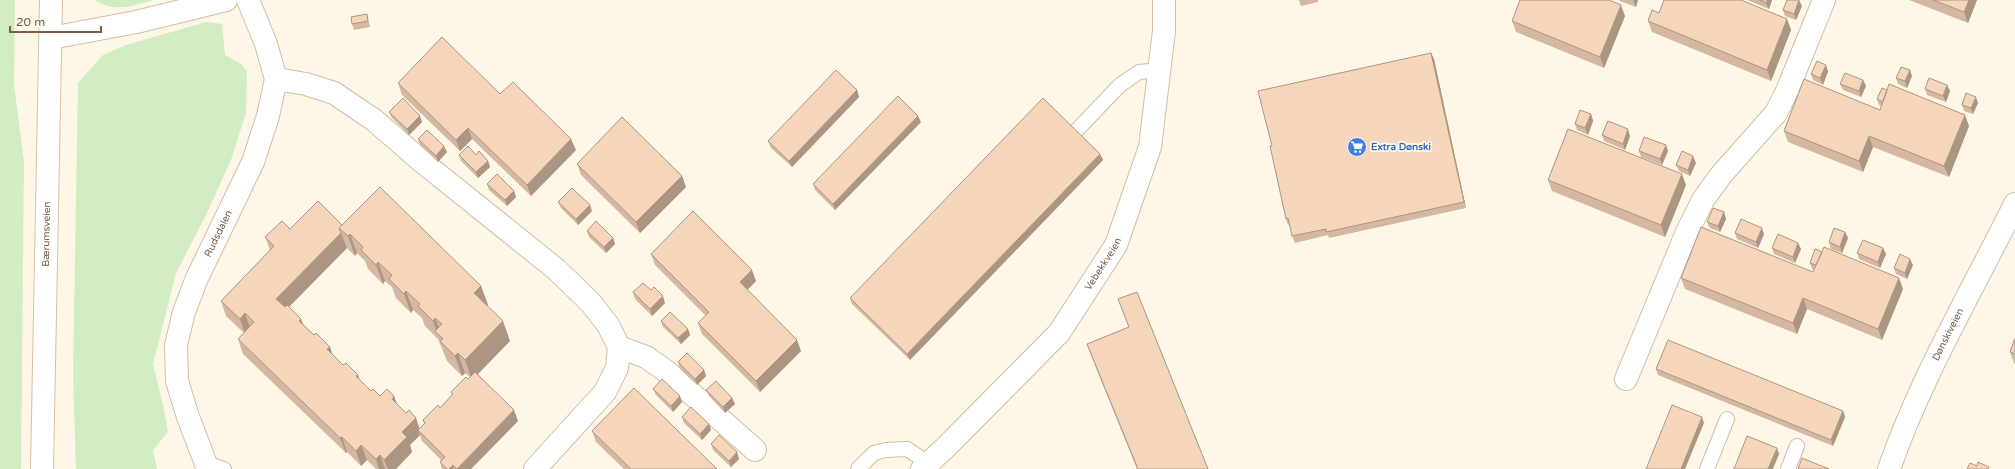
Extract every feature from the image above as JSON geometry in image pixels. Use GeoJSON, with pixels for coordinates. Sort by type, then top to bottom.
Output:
{"type":"FeatureCollection","features":[{"type":"Feature","properties":{"kind":"street","name":"Bærumsveien"},"geometry":{"type":"LineString","coordinates":[[42,469],[51,0]]}},
{"type":"Feature","properties":{"kind":"street"},"geometry":{"type":"LineString","coordinates":[[51,38],[136,22],[226,0]]}},
{"type":"Feature","properties":{"kind":"street","name":"Rudsdalen"},"geometry":{"type":"LineString","coordinates":[[213,467],[188,417],[177,381],[176,345],[184,312],[197,278],[253,162],[268,116],[276,79],[266,44],[248,0]]}},
{"type":"Feature","properties":{"kind":"street","name":"Vebekkveien"},"geometry":{"type":"LineString","coordinates":[[925,466],[1059,333],[1116,245],[1150,147],[1164,31],[1164,0]]}},
{"type":"Feature","properties":{"kind":"street"},"geometry":{"type":"LineString","coordinates":[[1626,379],[1687,232],[1703,200],[1721,176],[1776,113],[1787,92],[1824,0]]}},
{"type":"Feature","properties":{"kind":"street"},"geometry":{"type":"LineString","coordinates":[[276,79],[306,84],[334,93],[374,120],[420,160],[557,270],[592,303],[608,324],[619,347],[617,368],[605,392],[535,469]]}},
{"type":"Feature","properties":{"kind":"street","name":"Dønskiveien"},"geometry":{"type":"LineString","coordinates":[[1889,469],[1901,436],[1935,362],[2015,204]]}},
{"type":"Feature","properties":{"kind":"street"},"geometry":{"type":"LineString","coordinates":[[619,347],[646,357],[666,371],[755,450]]}},
{"type":"Feature","properties":{"kind":"lane"},"geometry":{"type":"LineString","coordinates":[[1076,131],[1120,85],[1139,72],[1159,70]]}},
{"type":"Feature","properties":{"kind":"lane"},"geometry":{"type":"LineString","coordinates":[[1707,469],[1727,419]]}},
{"type":"Feature","properties":{"kind":"lane"},"geometry":{"type":"LineString","coordinates":[[1788,469],[1797,446]]}},
{"type":"Feature","properties":{"kind":"lane"},"geometry":{"type":"LineString","coordinates":[[858,469],[874,453],[886,450],[907,449],[925,466]]}},
{"type":"Feature","properties":{"kind":"green space"},"geometry":{"type":"Polygon","coordinates":[[[0,0],[15,0],[14,84],[24,162],[21,469],[0,469],[0,0]]]}},
{"type":"Feature","properties":{"kind":"green space"},"geometry":{"type":"Polygon","coordinates":[[[94,0],[154,0],[131,6],[117,7],[102,4],[94,0]]]}},
{"type":"Feature","properties":{"kind":"green space"},"geometry":{"type":"Polygon","coordinates":[[[206,22],[222,24],[225,55],[241,64],[247,71],[246,113],[231,160],[205,217],[176,273],[153,364],[168,432],[153,450],[157,469],[76,469],[73,376],[78,83],[103,55],[126,45],[206,22]]]}},
{"type":"Feature","properties":{"kind":"building"},"geometry":{"type":"Polygon","coordinates":[[[1520,0],[1609,0],[1621,5],[1600,57],[1512,21],[1520,0]]]}},
{"type":"Feature","properties":{"kind":"building"},"geometry":{"type":"Polygon","coordinates":[[[1664,0],[1741,0],[1787,19],[1767,70],[1648,21],[1652,10],[1659,13],[1664,0]]]}},
{"type":"Feature","properties":{"kind":"building"},"geometry":{"type":"Polygon","coordinates":[[[1759,0],[1768,0],[1766,3],[1759,0]]]}},
{"type":"Feature","properties":{"kind":"building"},"geometry":{"type":"Polygon","coordinates":[[[1787,0],[1799,0],[1794,14],[1783,10],[1787,0]]]}},
{"type":"Feature","properties":{"kind":"building"},"geometry":{"type":"Polygon","coordinates":[[[1933,0],[1969,0],[1964,12],[1933,0]]]}},
{"type":"Feature","properties":{"kind":"building"},"geometry":{"type":"Polygon","coordinates":[[[367,14],[368,21],[352,24],[351,17],[367,14]]]}},
{"type":"Feature","properties":{"kind":"building"},"geometry":{"type":"Polygon","coordinates":[[[442,37],[500,94],[513,82],[571,139],[527,185],[468,128],[456,140],[398,83],[442,37]]]}},
{"type":"Feature","properties":{"kind":"building"},"geometry":{"type":"Polygon","coordinates":[[[1431,53],[1464,202],[1326,232],[1326,229],[1292,236],[1288,218],[1286,219],[1270,146],[1272,146],[1258,91],[1431,53]]]}},
{"type":"Feature","properties":{"kind":"building"},"geometry":{"type":"Polygon","coordinates":[[[1817,61],[1826,65],[1820,78],[1811,74],[1817,61]]]}},
{"type":"Feature","properties":{"kind":"building"},"geometry":{"type":"Polygon","coordinates":[[[1901,67],[1910,70],[1905,81],[1896,78],[1901,67]]]}},
{"type":"Feature","properties":{"kind":"building"},"geometry":{"type":"Polygon","coordinates":[[[836,70],[857,90],[789,161],[768,141],[836,70]]]}},
{"type":"Feature","properties":{"kind":"building"},"geometry":{"type":"Polygon","coordinates":[[[1845,73],[1863,80],[1859,91],[1840,84],[1845,73]]]}},
{"type":"Feature","properties":{"kind":"building"},"geometry":{"type":"Polygon","coordinates":[[[1929,78],[1947,85],[1943,96],[1925,89],[1929,78]]]}},
{"type":"Feature","properties":{"kind":"building"},"geometry":{"type":"Polygon","coordinates":[[[1804,79],[1880,110],[1889,84],[1965,115],[1944,166],[1869,136],[1859,161],[1784,131],[1804,79]]]}},
{"type":"Feature","properties":{"kind":"building"},"geometry":{"type":"Polygon","coordinates":[[[1882,88],[1887,90],[1883,102],[1877,99],[1882,88]]]}},
{"type":"Feature","properties":{"kind":"building"},"geometry":{"type":"Polygon","coordinates":[[[1966,93],[1976,97],[1971,108],[1962,105],[1966,93]]]}},
{"type":"Feature","properties":{"kind":"building"},"geometry":{"type":"Polygon","coordinates":[[[898,96],[918,116],[833,204],[813,184],[898,96]]]}},
{"type":"Feature","properties":{"kind":"building"},"geometry":{"type":"Polygon","coordinates":[[[403,98],[420,116],[407,129],[389,112],[403,98]]]}},
{"type":"Feature","properties":{"kind":"building"},"geometry":{"type":"Polygon","coordinates":[[[1043,98],[1100,154],[907,354],[850,298],[1043,98]]]}},
{"type":"Feature","properties":{"kind":"building"},"geometry":{"type":"Polygon","coordinates":[[[1580,110],[1591,114],[1585,128],[1575,124],[1580,110]]]}},
{"type":"Feature","properties":{"kind":"building"},"geometry":{"type":"Polygon","coordinates":[[[622,117],[682,176],[636,222],[577,164],[622,117]]]}},
{"type":"Feature","properties":{"kind":"building"},"geometry":{"type":"Polygon","coordinates":[[[1608,121],[1628,129],[1623,144],[1602,135],[1608,121]]]}},
{"type":"Feature","properties":{"kind":"building"},"geometry":{"type":"Polygon","coordinates":[[[1568,129],[1682,174],[1661,225],[1548,180],[1568,129]]]}},
{"type":"Feature","properties":{"kind":"building"},"geometry":{"type":"Polygon","coordinates":[[[427,130],[444,146],[436,156],[418,139],[427,130]]]}},
{"type":"Feature","properties":{"kind":"building"},"geometry":{"type":"Polygon","coordinates":[[[1644,137],[1666,145],[1660,159],[1639,151],[1644,137]]]}},
{"type":"Feature","properties":{"kind":"building"},"geometry":{"type":"Polygon","coordinates":[[[468,146],[476,155],[479,151],[488,161],[476,172],[459,155],[468,146]]]}},
{"type":"Feature","properties":{"kind":"building"},"geometry":{"type":"Polygon","coordinates":[[[1682,151],[1693,156],[1688,170],[1676,165],[1682,151]]]}},
{"type":"Feature","properties":{"kind":"building"},"geometry":{"type":"Polygon","coordinates":[[[497,174],[514,191],[505,200],[487,184],[497,174]]]}},
{"type":"Feature","properties":{"kind":"building"},"geometry":{"type":"Polygon","coordinates":[[[380,187],[481,286],[474,293],[503,321],[465,360],[458,353],[455,356],[440,341],[443,339],[435,331],[442,324],[435,318],[433,321],[418,306],[420,304],[406,291],[404,294],[389,279],[392,275],[378,262],[376,265],[361,250],[363,247],[350,234],[348,236],[339,228],[380,187]]]}},
{"type":"Feature","properties":{"kind":"building"},"geometry":{"type":"Polygon","coordinates":[[[572,188],[590,205],[576,219],[558,202],[572,188]]]}},
{"type":"Feature","properties":{"kind":"building"},"geometry":{"type":"Polygon","coordinates":[[[318,201],[342,225],[339,228],[341,233],[276,299],[285,307],[287,305],[301,319],[299,321],[314,335],[316,333],[330,347],[327,349],[343,365],[346,363],[371,391],[373,389],[380,396],[387,389],[394,396],[392,399],[406,413],[409,410],[416,418],[402,432],[407,437],[384,460],[380,455],[376,459],[361,445],[356,451],[342,437],[340,438],[238,339],[254,322],[245,313],[240,319],[221,301],[274,246],[265,237],[282,221],[290,229],[318,201]]]}},
{"type":"Feature","properties":{"kind":"building"},"geometry":{"type":"Polygon","coordinates":[[[1713,208],[1724,212],[1718,226],[1707,222],[1713,208]]]}},
{"type":"Feature","properties":{"kind":"building"},"geometry":{"type":"Polygon","coordinates":[[[693,211],[752,270],[740,282],[797,340],[756,381],[698,323],[709,312],[651,254],[693,211]]]}},
{"type":"Feature","properties":{"kind":"building"},"geometry":{"type":"Polygon","coordinates":[[[1741,219],[1762,228],[1756,242],[1735,233],[1741,219]]]}},
{"type":"Feature","properties":{"kind":"building"},"geometry":{"type":"Polygon","coordinates":[[[596,221],[613,238],[604,247],[587,231],[596,221]]]}},
{"type":"Feature","properties":{"kind":"building"},"geometry":{"type":"Polygon","coordinates":[[[1701,227],[1813,272],[1824,247],[1899,278],[1878,329],[1803,298],[1793,323],[1681,278],[1701,227]]]}},
{"type":"Feature","properties":{"kind":"building"},"geometry":{"type":"Polygon","coordinates":[[[1834,228],[1845,232],[1840,247],[1829,242],[1834,228]]]}},
{"type":"Feature","properties":{"kind":"building"},"geometry":{"type":"Polygon","coordinates":[[[1778,234],[1798,243],[1793,257],[1772,248],[1778,234]]]}},
{"type":"Feature","properties":{"kind":"building"},"geometry":{"type":"Polygon","coordinates":[[[1863,240],[1883,248],[1878,262],[1857,253],[1863,240]]]}},
{"type":"Feature","properties":{"kind":"building"},"geometry":{"type":"Polygon","coordinates":[[[1815,249],[1822,252],[1816,265],[1810,263],[1815,249]]]}},
{"type":"Feature","properties":{"kind":"building"},"geometry":{"type":"Polygon","coordinates":[[[1900,254],[1910,259],[1905,273],[1894,268],[1900,254]]]}},
{"type":"Feature","properties":{"kind":"building"},"geometry":{"type":"Polygon","coordinates":[[[643,283],[651,290],[654,287],[663,296],[650,309],[633,292],[643,283]]]}},
{"type":"Feature","properties":{"kind":"building"},"geometry":{"type":"Polygon","coordinates":[[[1137,292],[1208,469],[1138,469],[1087,344],[1129,327],[1118,299],[1137,292]]]}},
{"type":"Feature","properties":{"kind":"building"},"geometry":{"type":"Polygon","coordinates":[[[670,312],[688,329],[678,338],[661,321],[670,312]]]}},
{"type":"Feature","properties":{"kind":"building"},"geometry":{"type":"Polygon","coordinates":[[[2015,338],[2015,354],[2010,352],[2015,338]]]}},
{"type":"Feature","properties":{"kind":"building"},"geometry":{"type":"Polygon","coordinates":[[[1668,340],[1843,411],[1831,440],[1656,369],[1668,340]]]}},
{"type":"Feature","properties":{"kind":"building"},"geometry":{"type":"Polygon","coordinates":[[[687,353],[704,370],[695,379],[678,362],[687,353]]]}},
{"type":"Feature","properties":{"kind":"building"},"geometry":{"type":"Polygon","coordinates":[[[475,372],[514,410],[457,469],[453,465],[447,469],[440,462],[445,457],[418,430],[425,423],[423,420],[438,405],[440,408],[453,394],[451,392],[466,377],[468,379],[475,372]]]}},
{"type":"Feature","properties":{"kind":"building"},"geometry":{"type":"Polygon","coordinates":[[[662,379],[680,396],[671,406],[653,389],[662,379]]]}},
{"type":"Feature","properties":{"kind":"building"},"geometry":{"type":"Polygon","coordinates":[[[716,381],[732,398],[723,407],[706,390],[716,381]]]}},
{"type":"Feature","properties":{"kind":"building"},"geometry":{"type":"Polygon","coordinates":[[[634,388],[717,469],[631,469],[592,431],[634,388]]]}},
{"type":"Feature","properties":{"kind":"building"},"geometry":{"type":"Polygon","coordinates":[[[1672,405],[1702,417],[1681,469],[1646,469],[1672,405]]]}},
{"type":"Feature","properties":{"kind":"building"},"geometry":{"type":"Polygon","coordinates":[[[691,407],[709,424],[700,434],[682,417],[691,407]]]}},
{"type":"Feature","properties":{"kind":"building"},"geometry":{"type":"Polygon","coordinates":[[[719,435],[737,452],[729,461],[711,444],[719,435]]]}},
{"type":"Feature","properties":{"kind":"building"},"geometry":{"type":"Polygon","coordinates":[[[1747,436],[1777,448],[1768,469],[1734,469],[1747,436]]]}},
{"type":"Feature","properties":{"kind":"building"},"geometry":{"type":"Polygon","coordinates":[[[1802,458],[1829,469],[1798,469],[1802,458]]]}},
{"type":"Feature","properties":{"kind":"building"},"geometry":{"type":"Polygon","coordinates":[[[1978,462],[1989,467],[1988,469],[1967,469],[1970,463],[1977,466],[1978,462]]]}},
{"type":"Feature","properties":{"kind":"place","name":"Extra Dønski"},"geometry":{"type":"Point","coordinates":[1357,147]}}]}
